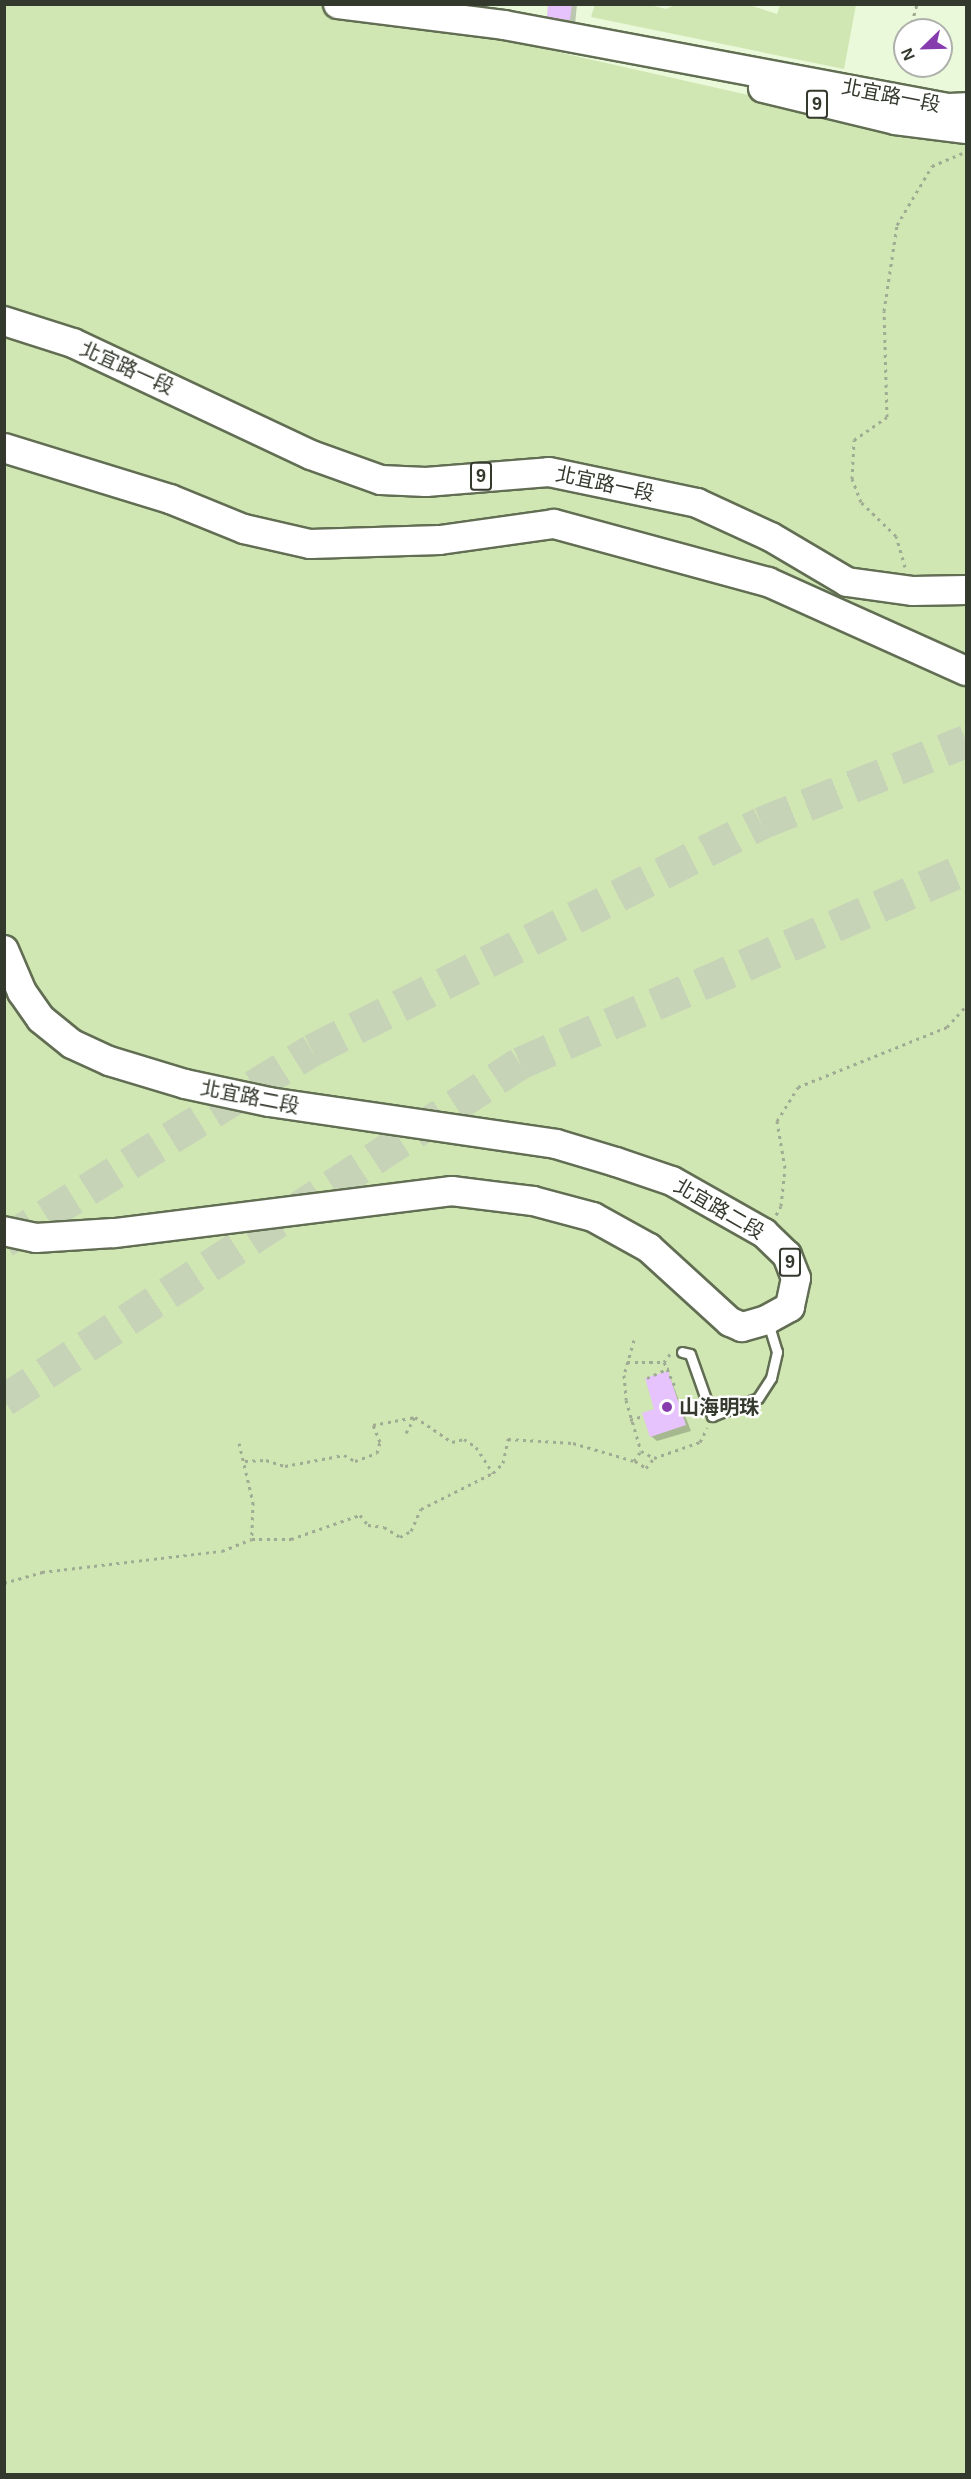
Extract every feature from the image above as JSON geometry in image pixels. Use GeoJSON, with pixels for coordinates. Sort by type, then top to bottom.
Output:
{"type":"FeatureCollection","features":[{"type":"Feature","properties":{"kind":"main road","name":"北宜路一段"},"geometry":{"type":"LineString","coordinates":[[338,4],[504,26],[674,55],[949,108],[966,107]]}},
{"type":"Feature","properties":{"kind":"main road","name":"北宜路一段"},"geometry":{"type":"LineString","coordinates":[[674,55],[712,74],[810,102],[895,120],[966,129]]}},
{"type":"Feature","properties":{"kind":"main road","name":"北宜路一段"},"geometry":{"type":"LineString","coordinates":[[4,321],[73,343],[311,455],[372,477],[426,482],[549,472],[697,503],[771,537],[847,582],[913,591],[966,590]]}},
{"type":"Feature","properties":{"kind":"main road"},"geometry":{"type":"LineString","coordinates":[[4,448],[170,499],[243,529],[310,544],[440,540],[554,524],[768,582],[966,671]]}},
{"type":"Feature","properties":{"kind":"main road","name":"北宜路二段"},"geometry":{"type":"LineString","coordinates":[[4,950],[22,992],[41,1020],[72,1044],[109,1061],[185,1084],[269,1102],[556,1144],[672,1181],[764,1233],[787,1255],[796,1278],[789,1307],[767,1320],[742,1327],[730,1322],[649,1248],[593,1217],[533,1201],[463,1192],[113,1233],[36,1238],[4,1231]]}},
{"type":"Feature","properties":{"kind":"lane"},"geometry":{"type":"LineString","coordinates":[[679,1349],[690,1354],[712,1416],[758,1398],[771,1378],[777,1352],[767,1320]]}},
{"type":"Feature","properties":{"kind":"path"},"geometry":{"type":"LineString","coordinates":[[913,591],[896,536],[861,502],[852,479],[854,440],[887,417],[884,311],[897,225],[932,166],[966,151]]}},
{"type":"Feature","properties":{"kind":"path"},"geometry":{"type":"LineString","coordinates":[[764,1233],[781,1206],[785,1168],[777,1121],[798,1087],[947,1027],[966,1006]]}},
{"type":"Feature","properties":{"kind":"path"},"geometry":{"type":"LineString","coordinates":[[634,1340],[624,1375],[630,1420],[641,1451],[654,1458]]}},
{"type":"Feature","properties":{"kind":"path"},"geometry":{"type":"LineString","coordinates":[[627,1362],[664,1362],[679,1349]]}},
{"type":"Feature","properties":{"kind":"path"},"geometry":{"type":"LineString","coordinates":[[664,1362],[669,1368],[676,1389]]}},
{"type":"Feature","properties":{"kind":"path"},"geometry":{"type":"LineString","coordinates":[[647,1377],[669,1368]]}},
{"type":"Feature","properties":{"kind":"path"},"geometry":{"type":"LineString","coordinates":[[630,1420],[643,1416]]}},
{"type":"Feature","properties":{"kind":"path"},"geometry":{"type":"LineString","coordinates":[[4,1583],[42,1572],[222,1551],[252,1539],[291,1539],[360,1515],[368,1525],[384,1527],[400,1537],[411,1531],[421,1509],[493,1473],[503,1462],[508,1439],[514,1437],[573,1443],[634,1461],[646,1468],[654,1458],[700,1442],[712,1416]]}},
{"type":"Feature","properties":{"kind":"path"},"geometry":{"type":"LineString","coordinates":[[406,1432],[415,1417]]}},
{"type":"Feature","properties":{"kind":"path"},"geometry":{"type":"LineString","coordinates":[[245,1461],[266,1460],[285,1466],[344,1455],[355,1461],[377,1453],[380,1442],[373,1425],[415,1417],[452,1442],[464,1439],[476,1447],[493,1473]]}},
{"type":"Feature","properties":{"kind":"path"},"geometry":{"type":"LineString","coordinates":[[238,1443],[245,1461],[253,1502],[252,1539]]}},
{"type":"Feature","properties":{"kind":"path"},"geometry":{"type":"LineString","coordinates":[[634,1461],[641,1451]]}},
{"type":"Feature","properties":{"kind":"green space"},"geometry":{"type":"Polygon","coordinates":[[[595,4],[650,5],[666,9],[675,5],[749,5],[777,14],[780,5],[856,5],[844,69],[591,17],[595,4]]]}},
{"type":"Feature","properties":{"kind":"green space"},"geometry":{"type":"Polygon","coordinates":[[[5,5],[427,5],[513,42],[935,137],[966,140],[966,2474],[5,2474],[5,5]]]}},
{"type":"Feature","properties":{"kind":"building"},"geometry":{"type":"Polygon","coordinates":[[[548,4],[572,4],[570,20],[547,17],[548,4]]]}},
{"type":"Feature","properties":{"kind":"building","name":"山海明珠"},"geometry":{"type":"Polygon","coordinates":[[[668,1371],[686,1425],[650,1437],[642,1413],[654,1409],[645,1378],[668,1371]]]}},
{"type":"Feature","properties":{"kind":"tunnel"},"geometry":{"type":"LineString","coordinates":[[4,1241],[312,1050],[761,823],[966,741]]}},
{"type":"Feature","properties":{"kind":"tunnel"},"geometry":{"type":"LineString","coordinates":[[4,1400],[520,1063],[966,868]]}},
{"type":"Feature","properties":{"kind":"place","name":"山海明珠"},"geometry":{"type":"Point","coordinates":[667,1407]}}]}
